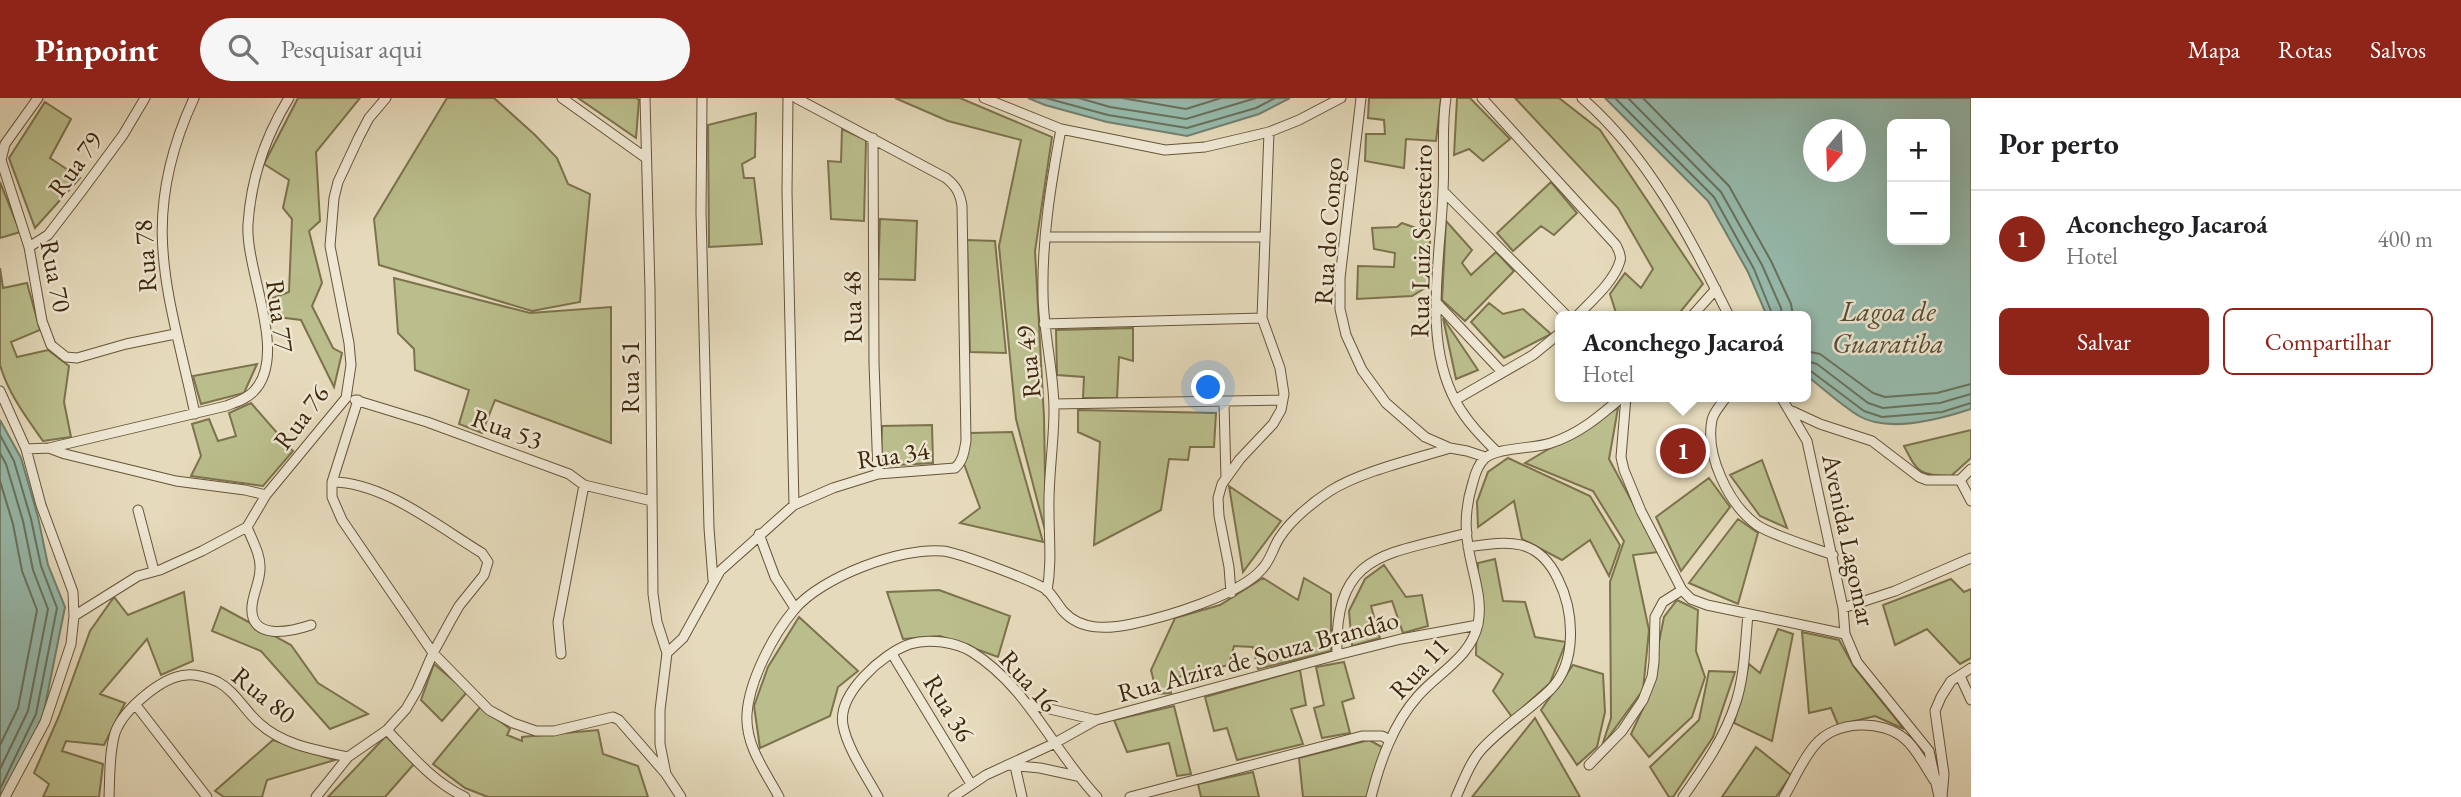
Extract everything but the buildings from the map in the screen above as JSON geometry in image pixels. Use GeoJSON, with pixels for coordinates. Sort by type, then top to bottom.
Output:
{"type":"FeatureCollection","features":[{"type":"Feature","properties":{"kind":"street","name":"Rua 70"},"geometry":{"type":"LineString","coordinates":[[38,98],[5,144],[1,160],[29,247],[42,321],[51,345],[58,353],[77,358],[145,339],[175,334]]}},
{"type":"Feature","properties":{"kind":"street","name":"Rua 79"},"geometry":{"type":"LineString","coordinates":[[29,247],[48,235],[73,203],[123,135],[145,98]]}},
{"type":"Feature","properties":{"kind":"street","name":"Rua 78"},"geometry":{"type":"LineString","coordinates":[[194,98],[170,161],[162,213],[162,262],[175,334],[195,414]]}},
{"type":"Feature","properties":{"kind":"street","name":"Rua 77"},"geometry":{"type":"LineString","coordinates":[[26,449],[49,448],[195,414],[242,400],[253,392],[262,380],[269,354],[249,246],[248,225],[258,163],[289,98]]}},
{"type":"Feature","properties":{"kind":"street","name":"Rua 76"},"geometry":{"type":"LineString","coordinates":[[247,527],[266,495],[346,398],[351,365],[330,246],[334,198],[338,182],[359,137],[369,118],[386,98]]}},
{"type":"Feature","properties":{"kind":"street"},"geometry":{"type":"LineString","coordinates":[[562,98],[646,158]]}},
{"type":"Feature","properties":{"kind":"street","name":"Rua 51"},"geometry":{"type":"LineString","coordinates":[[645,98],[653,594],[657,622],[667,653]]}},
{"type":"Feature","properties":{"kind":"street"},"geometry":{"type":"LineString","coordinates":[[702,98],[701,212],[708,514],[713,580]]}},
{"type":"Feature","properties":{"kind":"street"},"geometry":{"type":"LineString","coordinates":[[788,98],[791,474],[794,505]]}},
{"type":"Feature","properties":{"kind":"street"},"geometry":{"type":"LineString","coordinates":[[796,98],[873,138]]}},
{"type":"Feature","properties":{"kind":"street"},"geometry":{"type":"LineString","coordinates":[[984,98],[1061,129],[1165,150],[1205,147],[1269,132],[1341,98]]}},
{"type":"Feature","properties":{"kind":"street","name":"Rua do Congo"},"geometry":{"type":"LineString","coordinates":[[1361,98],[1340,278],[1340,309],[1346,335],[1362,370],[1386,403],[1425,437],[1450,449]]}},
{"type":"Feature","properties":{"kind":"street","name":"Rua Luiz Seresteiro"},"geometry":{"type":"LineString","coordinates":[[1446,98],[1436,302],[1440,350],[1455,400],[1466,418],[1497,452]]}},
{"type":"Feature","properties":{"kind":"street"},"geometry":{"type":"LineString","coordinates":[[1482,98],[1616,245],[1620,261],[1606,285],[1582,311]]}},
{"type":"Feature","properties":{"kind":"street"},"geometry":{"type":"LineString","coordinates":[[1582,98],[1598,111],[1643,163],[1675,212],[1727,311]]}},
{"type":"Feature","properties":{"kind":"street","name":"Rua 49"},"geometry":{"type":"LineString","coordinates":[[1048,591],[1052,562],[1049,511],[1054,404],[1044,324],[1045,237],[1061,129]]}},
{"type":"Feature","properties":{"kind":"street"},"geometry":{"type":"LineString","coordinates":[[1231,593],[1230,567],[1218,498],[1226,478],[1240,458],[1273,424],[1283,400],[1280,368],[1262,318],[1269,132]]}},
{"type":"Feature","properties":{"kind":"street","name":"Rua 34"},"geometry":{"type":"LineString","coordinates":[[667,653],[683,638],[708,595],[713,580],[730,560],[794,505],[833,488],[878,474],[955,468],[960,464],[966,441],[960,195],[946,178],[873,138]]}},
{"type":"Feature","properties":{"kind":"street","name":"Rua 48"},"geometry":{"type":"LineString","coordinates":[[873,138],[874,363],[878,474]]}},
{"type":"Feature","properties":{"kind":"street"},"geometry":{"type":"LineString","coordinates":[[1443,191],[1562,311]]}},
{"type":"Feature","properties":{"kind":"street"},"geometry":{"type":"LineString","coordinates":[[1045,237],[1265,237]]}},
{"type":"Feature","properties":{"kind":"street"},"geometry":{"type":"LineString","coordinates":[[1696,311],[1716,289]]}},
{"type":"Feature","properties":{"kind":"street"},"geometry":{"type":"LineString","coordinates":[[1436,302],[1502,372]]}},
{"type":"Feature","properties":{"kind":"street"},"geometry":{"type":"LineString","coordinates":[[1044,324],[1262,318]]}},
{"type":"Feature","properties":{"kind":"street"},"geometry":{"type":"LineString","coordinates":[[1455,400],[1533,355],[1555,337]]}},
{"type":"Feature","properties":{"kind":"street"},"geometry":{"type":"LineString","coordinates":[[0,391],[26,449],[41,505],[73,592],[74,616],[71,644],[45,722],[5,797]]}},
{"type":"Feature","properties":{"kind":"street","name":"Rua 53"},"geometry":{"type":"LineString","coordinates":[[346,398],[416,418],[569,474],[583,485],[652,501]]}},
{"type":"Feature","properties":{"kind":"street"},"geometry":{"type":"LineString","coordinates":[[358,400],[332,482],[332,497],[342,520],[433,653],[489,710],[513,723],[536,731],[554,731],[613,717],[619,720],[666,774],[681,797]]}},
{"type":"Feature","properties":{"kind":"street"},"geometry":{"type":"LineString","coordinates":[[1054,404],[1283,400]]}},
{"type":"Feature","properties":{"kind":"street"},"geometry":{"type":"LineString","coordinates":[[779,797],[755,754],[748,734],[747,715],[751,691],[775,639],[795,608],[835,579],[892,556],[942,551],[963,556],[1048,591],[1066,614],[1085,625],[1106,628],[1134,624],[1231,593],[1262,569],[1280,537],[1331,490],[1346,482],[1450,449],[1485,457],[1497,452],[1552,443],[1598,418],[1618,402]]}},
{"type":"Feature","properties":{"kind":"street"},"geometry":{"type":"LineString","coordinates":[[1624,402],[1621,457],[1624,470],[1641,511],[1682,590],[1691,599],[1748,615],[1845,634]]}},
{"type":"Feature","properties":{"kind":"street"},"geometry":{"type":"LineString","coordinates":[[1722,402],[1712,416],[1710,444],[1714,460],[1736,503],[1758,525],[1833,555]]}},
{"type":"Feature","properties":{"kind":"street","name":"Avenida Lagomar"},"geometry":{"type":"LineString","coordinates":[[1785,402],[1807,441],[1833,555],[1845,634],[1857,662],[1929,751],[1940,797]]}},
{"type":"Feature","properties":{"kind":"street"},"geometry":{"type":"LineString","coordinates":[[1224,403],[1226,478]]}},
{"type":"Feature","properties":{"kind":"street"},"geometry":{"type":"LineString","coordinates":[[1792,411],[1820,424],[1872,441],[1919,477],[1927,480],[1960,480],[1971,469]]}},
{"type":"Feature","properties":{"kind":"street"},"geometry":{"type":"LineString","coordinates":[[49,448],[176,481],[266,495]]}},
{"type":"Feature","properties":{"kind":"street","name":"Rua 11"},"geometry":{"type":"LineString","coordinates":[[1371,797],[1390,740],[1401,718],[1418,696],[1462,655],[1473,641],[1478,625],[1479,596],[1466,533],[1471,488],[1477,469],[1485,457]]}},
{"type":"Feature","properties":{"kind":"street"},"geometry":{"type":"LineString","coordinates":[[1960,480],[1971,501]]}},
{"type":"Feature","properties":{"kind":"street"},"geometry":{"type":"LineString","coordinates":[[316,797],[348,757],[387,730],[406,709],[459,606],[484,575],[488,562],[487,557],[390,497],[349,482],[332,482]]}},
{"type":"Feature","properties":{"kind":"street"},"geometry":{"type":"LineString","coordinates":[[561,654],[558,622],[583,485]]}},
{"type":"Feature","properties":{"kind":"street"},"geometry":{"type":"LineString","coordinates":[[138,510],[154,572]]}},
{"type":"Feature","properties":{"kind":"street"},"geometry":{"type":"LineString","coordinates":[[74,616],[138,576],[202,551],[247,527],[261,572],[253,603],[253,620],[266,631],[278,633],[311,625]]}},
{"type":"Feature","properties":{"kind":"street"},"geometry":{"type":"LineString","coordinates":[[1337,655],[1340,609],[1346,591],[1365,565],[1387,555],[1466,533]]}},
{"type":"Feature","properties":{"kind":"street"},"geometry":{"type":"LineString","coordinates":[[759,534],[775,577],[795,608]]}},
{"type":"Feature","properties":{"kind":"street"},"geometry":{"type":"LineString","coordinates":[[1456,797],[1479,752],[1504,727],[1552,688],[1564,666],[1572,623],[1566,595],[1551,563],[1538,551],[1521,544],[1500,542],[1468,547]]}},
{"type":"Feature","properties":{"kind":"street"},"geometry":{"type":"LineString","coordinates":[[1843,608],[1895,591],[1971,558]]}},
{"type":"Feature","properties":{"kind":"street"},"geometry":{"type":"LineString","coordinates":[[1589,765],[1622,732],[1643,700],[1654,662],[1655,617],[1663,602],[1682,590]]}},
{"type":"Feature","properties":{"kind":"street"},"geometry":{"type":"LineString","coordinates":[[1683,797],[1713,753],[1736,702],[1743,670],[1748,615]]}},
{"type":"Feature","properties":{"kind":"street","name":"Rua Alzira de Souza Brandão"},"geometry":{"type":"LineString","coordinates":[[953,797],[971,784],[1054,744],[1096,720],[1337,655],[1414,636],[1478,625]]}},
{"type":"Feature","properties":{"kind":"street","name":"Rua 16"},"geometry":{"type":"LineString","coordinates":[[878,797],[849,743],[842,724],[848,696],[859,680],[892,654],[910,644],[931,641],[950,644],[971,652],[1001,675],[1029,705],[1077,776],[1097,797]]}},
{"type":"Feature","properties":{"kind":"street"},"geometry":{"type":"LineString","coordinates":[[666,774],[660,744],[660,720],[667,653]]}},
{"type":"Feature","properties":{"kind":"street","name":"Rua 36"},"geometry":{"type":"LineString","coordinates":[[892,654],[971,784]]}},
{"type":"Feature","properties":{"kind":"street"},"geometry":{"type":"LineString","coordinates":[[1940,797],[1944,775],[1935,711],[1946,688],[1971,668]]}},
{"type":"Feature","properties":{"kind":"street","name":"Rua 80"},"geometry":{"type":"LineString","coordinates":[[109,797],[112,749],[122,720],[135,704],[174,677],[195,676],[217,682],[231,692],[260,724],[279,738],[296,745],[348,757]]}},
{"type":"Feature","properties":{"kind":"street"},"geometry":{"type":"LineString","coordinates":[[1960,676],[1971,700]]}},
{"type":"Feature","properties":{"kind":"street"},"geometry":{"type":"LineString","coordinates":[[135,704],[207,797]]}},
{"type":"Feature","properties":{"kind":"street"},"geometry":{"type":"LineString","coordinates":[[1029,705],[1096,720]]}},
{"type":"Feature","properties":{"kind":"street"},"geometry":{"type":"LineString","coordinates":[[1784,797],[1816,742],[1833,732],[1868,724],[1890,729],[1907,740],[1937,784]]}},
{"type":"Feature","properties":{"kind":"street"},"geometry":{"type":"LineString","coordinates":[[387,730],[433,777],[465,797]]}},
{"type":"Feature","properties":{"kind":"street"},"geometry":{"type":"LineString","coordinates":[[1130,797],[1362,736],[1382,736],[1390,740]]}},
{"type":"Feature","properties":{"kind":"street"},"geometry":{"type":"LineString","coordinates":[[1022,797],[1011,765],[1077,776]]}},
{"type":"Feature","properties":{"kind":"green space"},"geometry":{"type":"Polygon","coordinates":[[[298,98],[360,98],[316,152],[320,221],[309,231],[322,283],[312,306],[333,348],[342,353],[334,387],[301,320],[270,316],[270,299],[289,292],[292,219],[283,208],[289,180],[264,164],[298,98]]]}},
{"type":"Feature","properties":{"kind":"green space"},"geometry":{"type":"Polygon","coordinates":[[[447,98],[494,98],[557,158],[568,184],[590,194],[580,302],[532,311],[379,265],[374,219],[447,98]]]}},
{"type":"Feature","properties":{"kind":"green space"},"geometry":{"type":"Polygon","coordinates":[[[578,98],[639,100],[636,138],[578,98]]]}},
{"type":"Feature","properties":{"kind":"green space"},"geometry":{"type":"Polygon","coordinates":[[[895,98],[960,98],[1052,137],[1035,251],[1044,417],[1046,534],[1016,419],[999,246],[1021,140],[948,121],[895,98]]]}},
{"type":"Feature","properties":{"kind":"green space"},"geometry":{"type":"Polygon","coordinates":[[[1369,98],[1441,98],[1436,141],[1406,139],[1404,168],[1365,161],[1366,134],[1385,134],[1384,120],[1368,118],[1369,98]]]}},
{"type":"Feature","properties":{"kind":"green space"},"geometry":{"type":"Polygon","coordinates":[[[1457,98],[1470,98],[1510,139],[1483,161],[1469,149],[1454,155],[1457,98]]]}},
{"type":"Feature","properties":{"kind":"green space"},"geometry":{"type":"Polygon","coordinates":[[[1515,98],[1559,98],[1600,130],[1703,284],[1681,311],[1615,311],[1610,294],[1625,273],[1641,288],[1653,269],[1618,208],[1515,98]]]}},
{"type":"Feature","properties":{"kind":"green space"},"geometry":{"type":"Polygon","coordinates":[[[45,102],[71,119],[50,158],[80,178],[35,228],[9,158],[45,102]]]}},
{"type":"Feature","properties":{"kind":"green space"},"geometry":{"type":"Polygon","coordinates":[[[756,113],[755,157],[742,164],[744,178],[754,178],[762,244],[709,247],[708,125],[756,113]]]}},
{"type":"Feature","properties":{"kind":"green space"},"geometry":{"type":"Polygon","coordinates":[[[842,129],[866,140],[864,221],[831,219],[828,161],[841,162],[842,129]]]}},
{"type":"Feature","properties":{"kind":"green space"},"geometry":{"type":"Polygon","coordinates":[[[0,182],[20,232],[0,238],[0,182]]]}},
{"type":"Feature","properties":{"kind":"green space"},"geometry":{"type":"Polygon","coordinates":[[[1551,182],[1577,213],[1554,235],[1541,226],[1513,251],[1497,233],[1551,182]]]}},
{"type":"Feature","properties":{"kind":"green space"},"geometry":{"type":"Polygon","coordinates":[[[880,219],[917,221],[915,280],[878,279],[880,219]]]}},
{"type":"Feature","properties":{"kind":"green space"},"geometry":{"type":"Polygon","coordinates":[[[1446,221],[1472,250],[1462,263],[1471,275],[1496,252],[1514,271],[1465,321],[1442,300],[1446,221]]]}},
{"type":"Feature","properties":{"kind":"green space"},"geometry":{"type":"Polygon","coordinates":[[[1402,223],[1430,233],[1430,285],[1412,296],[1357,299],[1358,266],[1394,267],[1395,253],[1374,249],[1372,228],[1397,227],[1402,223]]]}},
{"type":"Feature","properties":{"kind":"green space"},"geometry":{"type":"Polygon","coordinates":[[[967,240],[995,241],[1006,353],[970,352],[967,240]]]}},
{"type":"Feature","properties":{"kind":"green space"},"geometry":{"type":"Polygon","coordinates":[[[0,268],[3,288],[27,283],[40,330],[11,342],[17,357],[48,350],[69,366],[64,402],[71,437],[43,441],[18,405],[3,375],[0,365],[0,268]]]}},
{"type":"Feature","properties":{"kind":"green space"},"geometry":{"type":"Polygon","coordinates":[[[394,278],[530,313],[611,307],[611,443],[495,400],[482,433],[459,424],[469,390],[415,370],[414,349],[398,333],[394,278]]]}},
{"type":"Feature","properties":{"kind":"green space"},"geometry":{"type":"Polygon","coordinates":[[[1489,303],[1503,314],[1523,309],[1551,334],[1504,358],[1471,322],[1489,303]]]}},
{"type":"Feature","properties":{"kind":"green space"},"geometry":{"type":"Polygon","coordinates":[[[1443,318],[1478,370],[1456,379],[1443,318]]]}},
{"type":"Feature","properties":{"kind":"green space"},"geometry":{"type":"Polygon","coordinates":[[[1133,328],[1133,361],[1119,357],[1117,398],[1083,398],[1084,377],[1057,375],[1056,330],[1133,328]]]}},
{"type":"Feature","properties":{"kind":"green space"},"geometry":{"type":"Polygon","coordinates":[[[257,364],[244,393],[201,404],[193,376],[257,364]]]}},
{"type":"Feature","properties":{"kind":"green space"},"geometry":{"type":"Polygon","coordinates":[[[251,403],[293,451],[263,486],[191,476],[201,456],[192,424],[209,419],[218,441],[236,436],[229,413],[251,403]]]}},
{"type":"Feature","properties":{"kind":"green space"},"geometry":{"type":"Polygon","coordinates":[[[1618,408],[1609,459],[1659,552],[1633,555],[1649,630],[1643,690],[1602,746],[1611,718],[1610,582],[1624,541],[1593,491],[1525,463],[1618,408]]]}},
{"type":"Feature","properties":{"kind":"green space"},"geometry":{"type":"Polygon","coordinates":[[[1078,410],[1216,413],[1214,447],[1190,447],[1188,460],[1169,459],[1161,510],[1094,545],[1100,442],[1078,432],[1078,410]]]}},
{"type":"Feature","properties":{"kind":"green space"},"geometry":{"type":"Polygon","coordinates":[[[932,425],[933,463],[881,466],[882,426],[932,425]]]}},
{"type":"Feature","properties":{"kind":"green space"},"geometry":{"type":"Polygon","coordinates":[[[1971,430],[1971,458],[1951,476],[1921,471],[1904,446],[1971,430]]]}},
{"type":"Feature","properties":{"kind":"green space"},"geometry":{"type":"Polygon","coordinates":[[[1012,432],[1043,542],[960,523],[980,508],[964,464],[970,433],[1012,432]]]}},
{"type":"Feature","properties":{"kind":"green space"},"geometry":{"type":"Polygon","coordinates":[[[1508,458],[1590,496],[1620,545],[1609,576],[1590,540],[1562,560],[1522,539],[1514,501],[1478,527],[1477,502],[1488,472],[1508,458]]]}},
{"type":"Feature","properties":{"kind":"green space"},"geometry":{"type":"Polygon","coordinates":[[[1762,460],[1787,528],[1760,516],[1730,475],[1762,460]]]}},
{"type":"Feature","properties":{"kind":"green space"},"geometry":{"type":"Polygon","coordinates":[[[1709,478],[1730,507],[1681,571],[1656,517],[1709,478]]]}},
{"type":"Feature","properties":{"kind":"green space"},"geometry":{"type":"Polygon","coordinates":[[[1229,486],[1281,521],[1243,572],[1229,486]]]}},
{"type":"Feature","properties":{"kind":"green space"},"geometry":{"type":"Polygon","coordinates":[[[1738,519],[1758,533],[1738,604],[1689,583],[1738,519]]]}},
{"type":"Feature","properties":{"kind":"green space"},"geometry":{"type":"Polygon","coordinates":[[[1495,559],[1503,601],[1525,602],[1535,637],[1566,642],[1550,683],[1512,717],[1493,691],[1503,674],[1476,655],[1478,563],[1495,559]]]}},
{"type":"Feature","properties":{"kind":"green space"},"geometry":{"type":"Polygon","coordinates":[[[1384,565],[1406,597],[1422,595],[1428,626],[1403,633],[1392,601],[1371,606],[1380,638],[1352,646],[1349,611],[1365,579],[1384,565]]]}},
{"type":"Feature","properties":{"kind":"green space"},"geometry":{"type":"Polygon","coordinates":[[[1263,578],[1298,600],[1304,578],[1331,594],[1331,651],[1258,669],[1253,647],[1234,646],[1229,665],[1170,679],[1171,693],[1157,694],[1151,670],[1175,618],[1220,605],[1263,578]]]}},
{"type":"Feature","properties":{"kind":"green space"},"geometry":{"type":"Polygon","coordinates":[[[1951,579],[1964,592],[1971,589],[1971,658],[1960,664],[1927,629],[1895,645],[1883,605],[1951,579]]]}},
{"type":"Feature","properties":{"kind":"green space"},"geometry":{"type":"Polygon","coordinates":[[[939,590],[1010,616],[998,657],[940,636],[903,639],[887,592],[939,590]]]}},
{"type":"Feature","properties":{"kind":"green space"},"geometry":{"type":"Polygon","coordinates":[[[184,592],[193,661],[161,675],[147,639],[100,694],[125,703],[104,745],[66,741],[62,751],[103,764],[99,797],[43,797],[49,784],[34,773],[59,716],[90,631],[114,597],[128,615],[184,592]]]}},
{"type":"Feature","properties":{"kind":"green space"},"geometry":{"type":"Polygon","coordinates":[[[1677,600],[1698,610],[1696,651],[1705,677],[1692,717],[1649,757],[1631,734],[1648,698],[1664,617],[1677,600]]]}},
{"type":"Feature","properties":{"kind":"green space"},"geometry":{"type":"Polygon","coordinates":[[[221,607],[291,645],[318,683],[368,714],[330,729],[261,651],[212,631],[221,607]]]}},
{"type":"Feature","properties":{"kind":"green space"},"geometry":{"type":"Polygon","coordinates":[[[799,617],[858,671],[838,687],[830,716],[760,748],[754,706],[768,667],[799,617]]]}},
{"type":"Feature","properties":{"kind":"green space"},"geometry":{"type":"Polygon","coordinates":[[[1778,629],[1793,634],[1772,741],[1734,723],[1749,664],[1760,673],[1778,629]]]}},
{"type":"Feature","properties":{"kind":"green space"},"geometry":{"type":"Polygon","coordinates":[[[1802,632],[1839,640],[1854,667],[1904,729],[1875,716],[1838,725],[1831,708],[1809,713],[1802,632]]]}},
{"type":"Feature","properties":{"kind":"green space"},"geometry":{"type":"Polygon","coordinates":[[[1344,662],[1354,698],[1342,702],[1350,733],[1322,738],[1314,708],[1324,705],[1316,667],[1344,662]]]}},
{"type":"Feature","properties":{"kind":"green space"},"geometry":{"type":"Polygon","coordinates":[[[434,664],[467,692],[442,721],[421,700],[434,664]]]}},
{"type":"Feature","properties":{"kind":"green space"},"geometry":{"type":"Polygon","coordinates":[[[1573,665],[1603,674],[1605,712],[1597,747],[1577,765],[1541,710],[1573,665]]]}},
{"type":"Feature","properties":{"kind":"green space"},"geometry":{"type":"Polygon","coordinates":[[[1300,670],[1306,705],[1291,709],[1303,744],[1237,760],[1227,728],[1214,731],[1205,697],[1300,670]]]}},
{"type":"Feature","properties":{"kind":"green space"},"geometry":{"type":"Polygon","coordinates":[[[1709,671],[1735,672],[1713,737],[1673,797],[1669,797],[1650,767],[1699,720],[1709,671]]]}},
{"type":"Feature","properties":{"kind":"green space"},"geometry":{"type":"Polygon","coordinates":[[[481,706],[510,729],[507,735],[522,741],[522,737],[598,730],[603,754],[638,766],[648,797],[488,797],[465,788],[433,764],[481,706]]]}},
{"type":"Feature","properties":{"kind":"green space"},"geometry":{"type":"Polygon","coordinates":[[[1174,706],[1191,774],[1177,776],[1169,743],[1127,752],[1114,720],[1174,706]]]}},
{"type":"Feature","properties":{"kind":"green space"},"geometry":{"type":"Polygon","coordinates":[[[1535,718],[1580,797],[1472,797],[1535,718]]]}},
{"type":"Feature","properties":{"kind":"green space"},"geometry":{"type":"Polygon","coordinates":[[[386,736],[414,764],[385,797],[328,797],[386,736]]]}},
{"type":"Feature","properties":{"kind":"green space"},"geometry":{"type":"Polygon","coordinates":[[[273,740],[335,760],[267,780],[262,797],[224,797],[215,791],[273,740]]]}},
{"type":"Feature","properties":{"kind":"green space"},"geometry":{"type":"Polygon","coordinates":[[[1369,740],[1382,747],[1368,797],[1303,797],[1299,758],[1369,740]]]}},
{"type":"Feature","properties":{"kind":"green space"},"geometry":{"type":"Polygon","coordinates":[[[1756,747],[1791,775],[1776,797],[1722,797],[1756,747]]]}},
{"type":"Feature","properties":{"kind":"green space"},"geometry":{"type":"Polygon","coordinates":[[[1253,772],[1259,797],[1201,797],[1198,784],[1253,772]]]}},
{"type":"Feature","properties":{"kind":"water"},"geometry":{"type":"Polygon","coordinates":[[[1028,98],[1290,98],[1259,114],[1187,136],[1107,122],[1028,98]]]}},
{"type":"Feature","properties":{"kind":"water","name":"Lagoa de Guaratiba"},"geometry":{"type":"Polygon","coordinates":[[[1605,98],[1971,98],[1971,409],[1945,417],[1899,424],[1871,421],[1859,416],[1811,379],[1811,311],[1765,311],[1748,272],[1708,201],[1605,98]]]}},
{"type":"Feature","properties":{"kind":"water"},"geometry":{"type":"Polygon","coordinates":[[[0,420],[21,458],[48,565],[65,607],[43,716],[4,797],[0,797],[0,420]]]}},
{"type":"Feature","properties":{"kind":"place","name":"Aconchego Jacaroá"},"geometry":{"type":"Point","coordinates":[1683,451]}}]}
